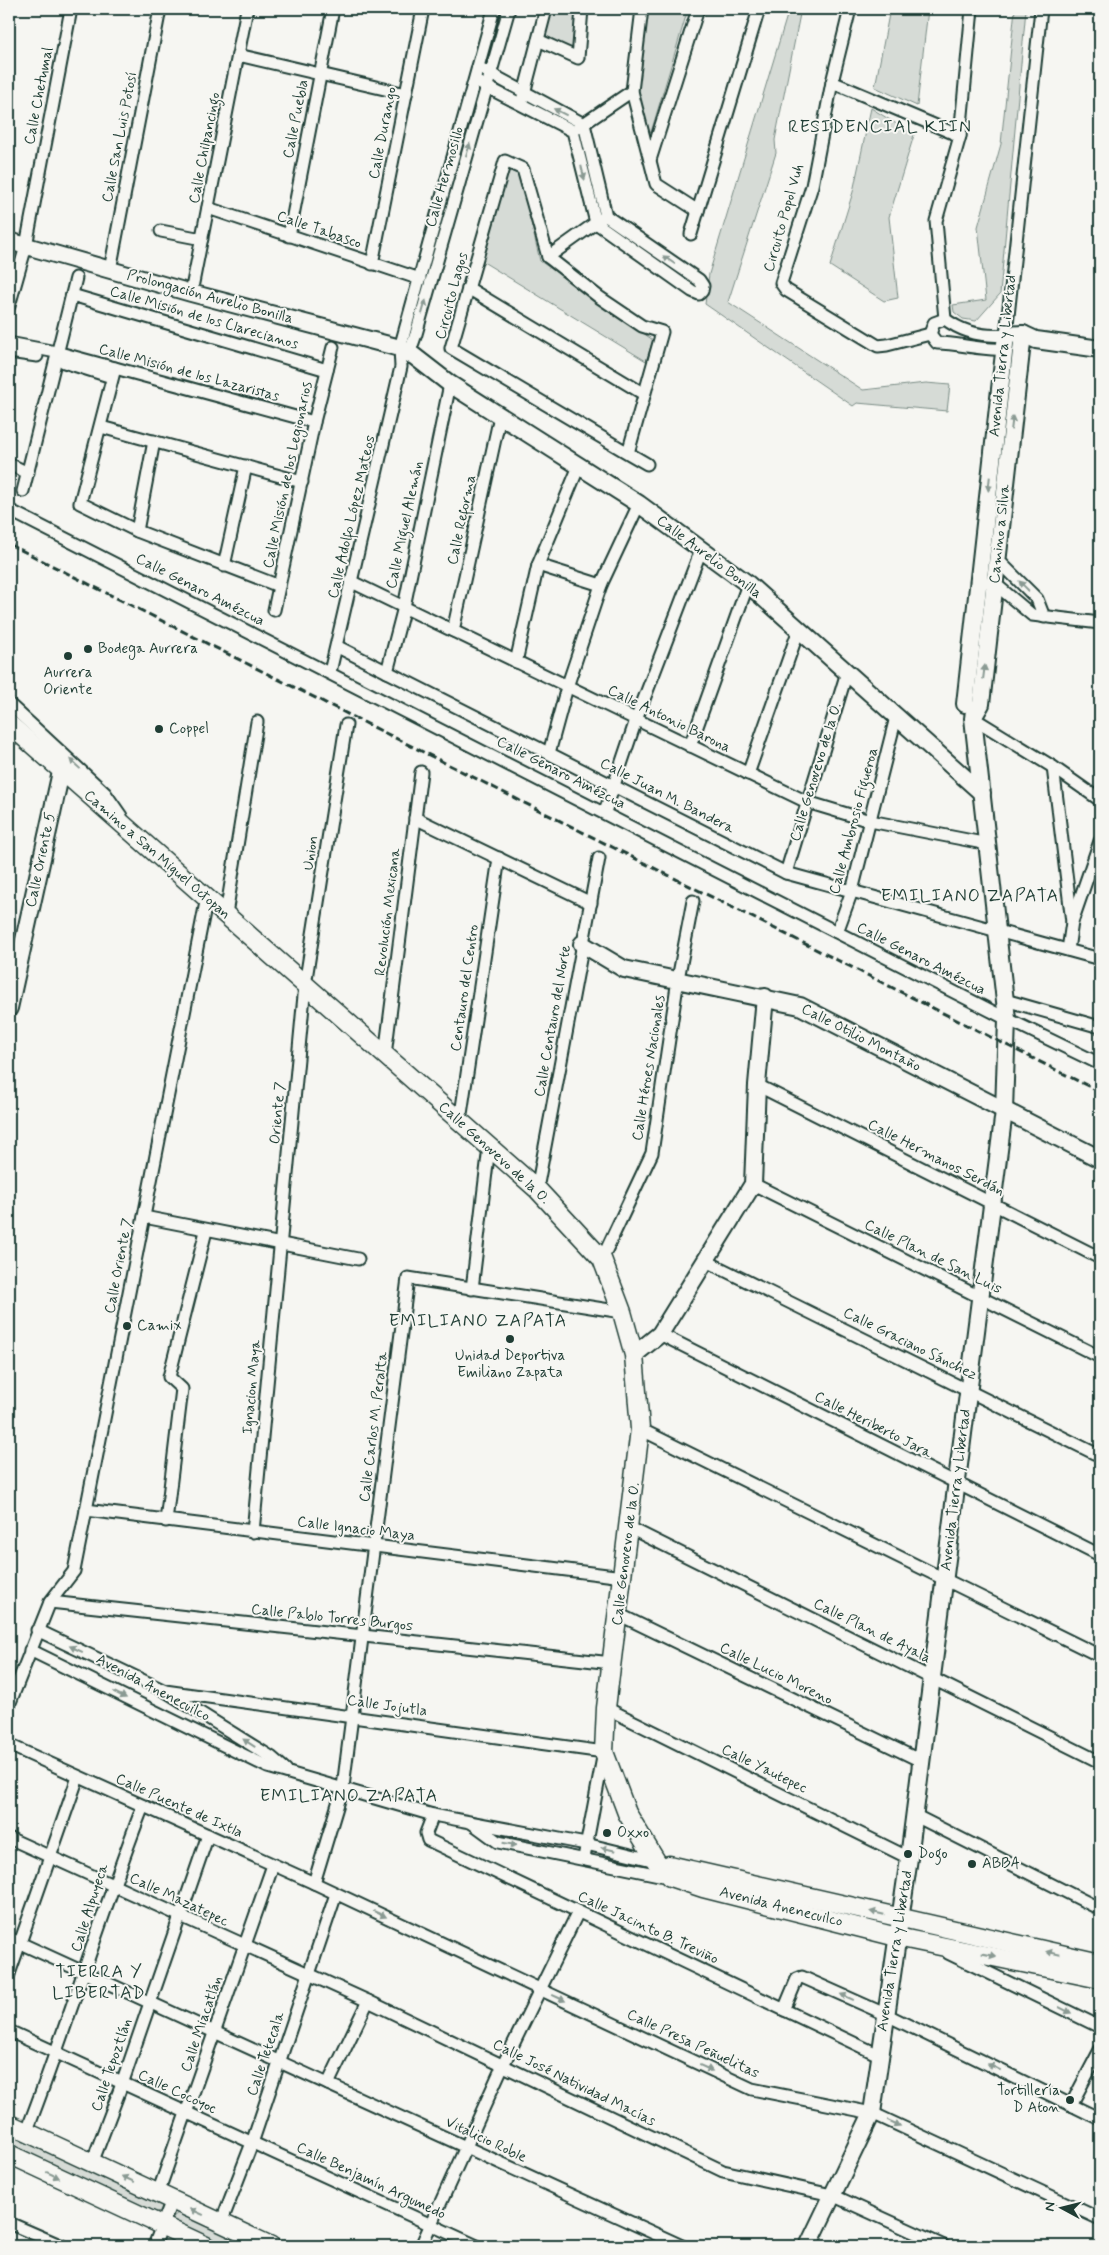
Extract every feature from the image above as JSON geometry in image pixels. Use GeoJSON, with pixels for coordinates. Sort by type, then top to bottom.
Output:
{"type":"FeatureCollection","features":[{"type":"Feature","properties":{"kind":"main road","name":"Camino a San Miguel Octopan"},"geometry":{"type":"LineString","coordinates":[[9,724],[61,772],[129,828],[305,985]]}},
{"type":"Feature","properties":{"kind":"main road","name":"Calle Genovevo de la O."},"geometry":{"type":"LineString","coordinates":[[305,985],[537,1189],[602,1259],[622,1312],[634,1355],[640,1428],[630,1528],[606,1708],[604,1752],[627,1813],[656,1861],[670,1877]]}},
{"type":"Feature","properties":{"kind":"main road","name":"Avenida Anenecuilco"},"geometry":{"type":"LineString","coordinates":[[656,1861],[900,1919],[1100,1963]]}},
{"type":"Feature","properties":{"kind":"main road","name":"Avenida Anenecuilco"},"geometry":{"type":"LineString","coordinates":[[670,1877],[703,1888],[897,1937],[1100,1979]]}},
{"type":"Feature","properties":{"kind":"main road"},"geometry":{"type":"LineString","coordinates":[[9,2124],[271,2246]]}},
{"type":"Feature","properties":{"kind":"main road"},"geometry":{"type":"LineString","coordinates":[[9,2154],[206,2246]]}},
{"type":"Feature","properties":{"kind":"street","name":"Calle Chetumal"},"geometry":{"type":"LineString","coordinates":[[9,306],[12,280],[26,246],[71,9]]}},
{"type":"Feature","properties":{"kind":"street","name":"Calle San Luis Potosí"},"geometry":{"type":"LineString","coordinates":[[110,270],[160,9]]}},
{"type":"Feature","properties":{"kind":"street","name":"Calle Chilpancingo"},"geometry":{"type":"LineString","coordinates":[[191,294],[247,9]]}},
{"type":"Feature","properties":{"kind":"street","name":"Calle Puebla"},"geometry":{"type":"LineString","coordinates":[[288,236],[333,9]]}},
{"type":"Feature","properties":{"kind":"street","name":"Calle Durango"},"geometry":{"type":"LineString","coordinates":[[372,264],[423,9]]}},
{"type":"Feature","properties":{"kind":"street","name":"Calle Hermosillo"},"geometry":{"type":"LineString","coordinates":[[405,351],[420,278],[494,9]]}},
{"type":"Feature","properties":{"kind":"street","name":"Calle Hermosillo"},"geometry":{"type":"LineString","coordinates":[[405,351],[509,9]]}},
{"type":"Feature","properties":{"kind":"street"},"geometry":{"type":"LineString","coordinates":[[523,99],[546,9]]}},
{"type":"Feature","properties":{"kind":"street"},"geometry":{"type":"LineString","coordinates":[[538,40],[578,58],[582,9]]}},
{"type":"Feature","properties":{"kind":"street"},"geometry":{"type":"LineString","coordinates":[[642,9],[632,91],[656,184],[698,212]]}},
{"type":"Feature","properties":{"kind":"street"},"geometry":{"type":"LineString","coordinates":[[650,160],[698,9]]}},
{"type":"Feature","properties":{"kind":"street"},"geometry":{"type":"LineString","coordinates":[[691,234],[758,9]]}},
{"type":"Feature","properties":{"kind":"street","name":"Circuito Popol Vuh"},"geometry":{"type":"LineString","coordinates":[[850,9],[832,82],[812,186],[781,283],[786,290],[878,346],[930,334]]}},
{"type":"Feature","properties":{"kind":"street"},"geometry":{"type":"LineString","coordinates":[[972,9],[960,136],[936,221],[945,319],[955,327],[1005,342]]}},
{"type":"Feature","properties":{"kind":"street","name":"Avenida Tierra y Libertad"},"geometry":{"type":"LineString","coordinates":[[1001,451],[1005,342],[1041,9]]}},
{"type":"Feature","properties":{"kind":"street"},"geometry":{"type":"LineString","coordinates":[[238,55],[406,94]]}},
{"type":"Feature","properties":{"kind":"street"},"geometry":{"type":"LineString","coordinates":[[478,67],[573,131],[596,223],[692,291],[699,294],[703,286],[699,280],[606,216],[584,124]]}},
{"type":"Feature","properties":{"kind":"street"},"geometry":{"type":"LineString","coordinates":[[475,81],[486,88],[523,99],[584,124]]}},
{"type":"Feature","properties":{"kind":"street"},"geometry":{"type":"LineString","coordinates":[[832,82],[960,136]]}},
{"type":"Feature","properties":{"kind":"street"},"geometry":{"type":"LineString","coordinates":[[573,131],[632,91]]}},
{"type":"Feature","properties":{"kind":"street","name":"Circuito Lagos"},"geometry":{"type":"LineString","coordinates":[[548,257],[523,170],[505,161],[450,348],[647,464]]}},
{"type":"Feature","properties":{"kind":"street","name":"Calle Tabasco"},"geometry":{"type":"LineString","coordinates":[[208,208],[372,264],[420,278]]}},
{"type":"Feature","properties":{"kind":"street"},"geometry":{"type":"LineString","coordinates":[[606,216],[548,257],[599,297],[642,326],[662,332],[628,452]]}},
{"type":"Feature","properties":{"kind":"street"},"geometry":{"type":"LineString","coordinates":[[161,231],[202,239]]}},
{"type":"Feature","properties":{"kind":"street","name":"Prolongación Aurelio Bonilla"},"geometry":{"type":"LineString","coordinates":[[9,241],[191,294],[405,351]]}},
{"type":"Feature","properties":{"kind":"street"},"geometry":{"type":"LineString","coordinates":[[23,492],[76,278]]}},
{"type":"Feature","properties":{"kind":"street"},"geometry":{"type":"LineString","coordinates":[[468,288],[644,394]]}},
{"type":"Feature","properties":{"kind":"street","name":"Calle Misión de los Clarecianos"},"geometry":{"type":"LineString","coordinates":[[72,295],[327,370]]}},
{"type":"Feature","properties":{"kind":"street"},"geometry":{"type":"LineString","coordinates":[[945,319],[934,323],[930,334],[937,343],[949,343],[976,349],[1005,342],[1027,341],[1100,349]]}},
{"type":"Feature","properties":{"kind":"street"},"geometry":{"type":"LineString","coordinates":[[949,343],[955,336],[955,327]]}},
{"type":"Feature","properties":{"kind":"street","name":"Camino a Silva"},"geometry":{"type":"LineString","coordinates":[[969,711],[980,704],[986,583],[997,559],[991,532],[1001,451],[1027,341]]}},
{"type":"Feature","properties":{"kind":"street"},"geometry":{"type":"LineString","coordinates":[[9,343],[56,356]]}},
{"type":"Feature","properties":{"kind":"street","name":"Calle Misión de los Legionarios"},"geometry":{"type":"LineString","coordinates":[[274,610],[314,422],[333,347]]}},
{"type":"Feature","properties":{"kind":"street","name":"Calle Adolfo López Mateos"},"geometry":{"type":"LineString","coordinates":[[330,672],[338,647],[405,351]]}},
{"type":"Feature","properties":{"kind":"street","name":"Calle Aurelio Bonilla"},"geometry":{"type":"LineString","coordinates":[[405,351],[450,384],[639,504],[748,584],[982,794]]}},
{"type":"Feature","properties":{"kind":"street"},"geometry":{"type":"LineString","coordinates":[[9,352],[56,356]]}},
{"type":"Feature","properties":{"kind":"street","name":"Calle Misión de los Lazaristas"},"geometry":{"type":"LineString","coordinates":[[56,356],[314,422]]}},
{"type":"Feature","properties":{"kind":"street"},"geometry":{"type":"LineString","coordinates":[[114,372],[80,503],[137,530],[224,566],[279,586]]}},
{"type":"Feature","properties":{"kind":"street","name":"Calle Miguel Alemán"},"geometry":{"type":"LineString","coordinates":[[387,672],[404,607],[450,384]]}},
{"type":"Feature","properties":{"kind":"street","name":"Calle Reforma"},"geometry":{"type":"LineString","coordinates":[[454,631],[500,416]]}},
{"type":"Feature","properties":{"kind":"street"},"geometry":{"type":"LineString","coordinates":[[101,427],[302,482]]}},
{"type":"Feature","properties":{"kind":"street"},"geometry":{"type":"LineString","coordinates":[[137,530],[154,441]]}},
{"type":"Feature","properties":{"kind":"street"},"geometry":{"type":"LineString","coordinates":[[9,464],[28,473]]}},
{"type":"Feature","properties":{"kind":"street"},"geometry":{"type":"LineString","coordinates":[[224,566],[246,466]]}},
{"type":"Feature","properties":{"kind":"street"},"geometry":{"type":"LineString","coordinates":[[516,662],[538,565],[579,466]]}},
{"type":"Feature","properties":{"kind":"street"},"geometry":{"type":"LineString","coordinates":[[549,753],[567,687],[601,586],[639,504]]}},
{"type":"Feature","properties":{"kind":"street","name":"Calle Genaro Amézcua"},"geometry":{"type":"LineString","coordinates":[[9,510],[605,812],[1007,1019],[1100,1064]]}},
{"type":"Feature","properties":{"kind":"street"},"geometry":{"type":"LineString","coordinates":[[991,532],[986,583],[1032,615],[1100,622]]}},
{"type":"Feature","properties":{"kind":"street"},"geometry":{"type":"LineString","coordinates":[[605,812],[636,720],[701,550]]}},
{"type":"Feature","properties":{"kind":"street"},"geometry":{"type":"LineString","coordinates":[[997,559],[1037,599],[1044,617]]}},
{"type":"Feature","properties":{"kind":"street"},"geometry":{"type":"LineString","coordinates":[[538,565],[601,586]]}},
{"type":"Feature","properties":{"kind":"street","name":"Calle Antonio Barona"},"geometry":{"type":"LineString","coordinates":[[352,582],[807,802],[870,821],[988,844]]}},
{"type":"Feature","properties":{"kind":"street"},"geometry":{"type":"LineString","coordinates":[[690,746],[748,584]]}},
{"type":"Feature","properties":{"kind":"street"},"geometry":{"type":"LineString","coordinates":[[748,774],[799,630]]}},
{"type":"Feature","properties":{"kind":"street","name":"Calle Juan M. Bandera"},"geometry":{"type":"LineString","coordinates":[[338,647],[786,872],[1100,959]]}},
{"type":"Feature","properties":{"kind":"street","name":"Calle Genovevo de la O."},"geometry":{"type":"LineString","coordinates":[[786,872],[847,672]]}},
{"type":"Feature","properties":{"kind":"street"},"geometry":{"type":"LineString","coordinates":[[9,704],[105,793],[129,828]]}},
{"type":"Feature","properties":{"kind":"street"},"geometry":{"type":"LineString","coordinates":[[969,711],[1100,800]]}},
{"type":"Feature","properties":{"kind":"street","name":"Avenida Tierra y Libertad"},"geometry":{"type":"LineString","coordinates":[[808,2246],[872,2112],[909,1858],[1004,1111],[1007,1019],[982,794],[969,711]]}},
{"type":"Feature","properties":{"kind":"street","name":"Calle Ambrosio Figueroa"},"geometry":{"type":"LineString","coordinates":[[837,932],[852,891],[896,717]]}},
{"type":"Feature","properties":{"kind":"street"},"geometry":{"type":"LineString","coordinates":[[226,914],[257,722]]}},
{"type":"Feature","properties":{"kind":"street","name":"Union"},"geometry":{"type":"LineString","coordinates":[[305,985],[346,725]]}},
{"type":"Feature","properties":{"kind":"street"},"geometry":{"type":"LineString","coordinates":[[1053,767],[1072,922]]}},
{"type":"Feature","properties":{"kind":"street","name":"Calle Oriente 5"},"geometry":{"type":"LineString","coordinates":[[9,1008],[61,772]]}},
{"type":"Feature","properties":{"kind":"street","name":"Revolución Mexicana"},"geometry":{"type":"LineString","coordinates":[[385,1055],[421,772]]}},
{"type":"Feature","properties":{"kind":"street"},"geometry":{"type":"LineString","coordinates":[[415,818],[591,903]]}},
{"type":"Feature","properties":{"kind":"street"},"geometry":{"type":"LineString","coordinates":[[1068,950],[1072,922],[1100,841]]}},
{"type":"Feature","properties":{"kind":"street","name":"Centauro del Centro"},"geometry":{"type":"LineString","coordinates":[[460,1121],[499,858]]}},
{"type":"Feature","properties":{"kind":"street","name":"Calle Centauro del Norte"},"geometry":{"type":"LineString","coordinates":[[537,1189],[599,858]]}},
{"type":"Feature","properties":{"kind":"street","name":"Calle Oriente 7"},"geometry":{"type":"LineString","coordinates":[[9,1705],[37,1630],[50,1602],[74,1571],[207,897]]}},
{"type":"Feature","properties":{"kind":"street","name":"Calle Héroes Nacionales"},"geometry":{"type":"LineString","coordinates":[[602,1259],[652,1153],[678,979],[693,901]]}},
{"type":"Feature","properties":{"kind":"street","name":"Calle Otilio Montaño"},"geometry":{"type":"LineString","coordinates":[[582,944],[624,968],[800,1006],[1100,1160]]}},
{"type":"Feature","properties":{"kind":"street","name":"Oriente 7"},"geometry":{"type":"LineString","coordinates":[[281,1244],[305,985]]}},
{"type":"Feature","properties":{"kind":"street"},"geometry":{"type":"LineString","coordinates":[[634,1355],[660,1334],[753,1184],[757,1086],[765,997]]}},
{"type":"Feature","properties":{"kind":"street"},"geometry":{"type":"LineString","coordinates":[[1005,1000],[1100,1027]]}},
{"type":"Feature","properties":{"kind":"street","name":"Calle Hermanos Serdán"},"geometry":{"type":"LineString","coordinates":[[757,1086],[1100,1258]]}},
{"type":"Feature","properties":{"kind":"street"},"geometry":{"type":"LineString","coordinates":[[490,1147],[472,1289],[622,1312]]}},
{"type":"Feature","properties":{"kind":"street","name":"Calle Plan de San Luis"},"geometry":{"type":"LineString","coordinates":[[753,1184],[1100,1357]]}},
{"type":"Feature","properties":{"kind":"street"},"geometry":{"type":"LineString","coordinates":[[144,1218],[358,1259]]}},
{"type":"Feature","properties":{"kind":"street"},"geometry":{"type":"LineString","coordinates":[[166,1521],[182,1388],[170,1377],[206,1230]]}},
{"type":"Feature","properties":{"kind":"street","name":"Ignacion Maya"},"geometry":{"type":"LineString","coordinates":[[253,1532],[281,1244]]}},
{"type":"Feature","properties":{"kind":"street","name":"Calle Graciano Sánchez"},"geometry":{"type":"LineString","coordinates":[[706,1261],[1100,1456]]}},
{"type":"Feature","properties":{"kind":"street","name":"Calle Carlos M. Peralta"},"geometry":{"type":"LineString","coordinates":[[314,1883],[343,1787],[408,1278],[472,1289]]}},
{"type":"Feature","properties":{"kind":"street","name":"Calle Heriberto Jara"},"geometry":{"type":"LineString","coordinates":[[660,1334],[1100,1555]]}},
{"type":"Feature","properties":{"kind":"street"},"geometry":{"type":"LineString","coordinates":[[640,1428],[945,1577],[1100,1656]]}},
{"type":"Feature","properties":{"kind":"street","name":"Calle Ignacio Maya"},"geometry":{"type":"LineString","coordinates":[[86,1510],[623,1577]]}},
{"type":"Feature","properties":{"kind":"street","name":"Calle Plan de Ayala"},"geometry":{"type":"LineString","coordinates":[[630,1528],[1100,1762]]}},
{"type":"Feature","properties":{"kind":"street","name":"Calle Pablo Torres Burgos"},"geometry":{"type":"LineString","coordinates":[[50,1602],[612,1663]]}},
{"type":"Feature","properties":{"kind":"street","name":"Calle Lucio Moreno"},"geometry":{"type":"LineString","coordinates":[[618,1614],[921,1761]]}},
{"type":"Feature","properties":{"kind":"street","name":"Avenida Anenecuilco"},"geometry":{"type":"LineString","coordinates":[[37,1630],[165,1691],[271,1757],[288,1772]]}},
{"type":"Feature","properties":{"kind":"street","name":"Avenida Anenecuilco"},"geometry":{"type":"LineString","coordinates":[[30,1650],[268,1766],[433,1815],[469,1820],[586,1844],[656,1861]]}},
{"type":"Feature","properties":{"kind":"street","name":"Calle Jojutla"},"geometry":{"type":"LineString","coordinates":[[165,1691],[604,1752]]}},
{"type":"Feature","properties":{"kind":"street"},"geometry":{"type":"LineString","coordinates":[[210,1718],[215,1697]]}},
{"type":"Feature","properties":{"kind":"street","name":"Calle Yautepec"},"geometry":{"type":"LineString","coordinates":[[606,1708],[909,1858]]}},
{"type":"Feature","properties":{"kind":"street","name":"Calle Puente de Ixtla"},"geometry":{"type":"LineString","coordinates":[[9,1745],[336,1894]]}},
{"type":"Feature","properties":{"kind":"street","name":"Calle Genovevo de la O."},"geometry":{"type":"LineString","coordinates":[[584,1858],[604,1752]]}},
{"type":"Feature","properties":{"kind":"street"},"geometry":{"type":"LineString","coordinates":[[9,1974],[14,1941],[50,1857],[78,1777]]}},
{"type":"Feature","properties":{"kind":"street","name":"Calle Alpuyeca"},"geometry":{"type":"LineString","coordinates":[[26,2133],[57,2053],[112,1885],[143,1806]]}},
{"type":"Feature","properties":{"kind":"street","name":"Calle Jacinto B. Treviño"},"geometry":{"type":"LineString","coordinates":[[433,1815],[426,1833],[428,1840],[879,2055]]}},
{"type":"Feature","properties":{"kind":"street"},"geometry":{"type":"LineString","coordinates":[[914,1815],[1100,1909]]}},
{"type":"Feature","properties":{"kind":"street","name":"Avenida Anenecuilco"},"geometry":{"type":"LineString","coordinates":[[469,1820],[498,1842],[670,1877]]}},
{"type":"Feature","properties":{"kind":"street","name":"Calle Tepoztlán"},"geometry":{"type":"LineString","coordinates":[[92,2163],[122,2084],[178,1916],[208,1835]]}},
{"type":"Feature","properties":{"kind":"street","name":"Calle Mazatepec"},"geometry":{"type":"LineString","coordinates":[[9,1838],[309,1976]]}},
{"type":"Feature","properties":{"kind":"street","name":"Calle Miacatlán"},"geometry":{"type":"LineString","coordinates":[[154,2246],[163,2226],[165,2196],[187,2113],[273,1865]]}},
{"type":"Feature","properties":{"kind":"street","name":"Calle Tetecala"},"geometry":{"type":"LineString","coordinates":[[222,2223],[252,2143],[336,1894]]}},
{"type":"Feature","properties":{"kind":"street","name":"Calle Presa Peñuelitas"},"geometry":{"type":"LineString","coordinates":[[336,1894],[752,2089],[872,2112],[1100,2219]]}},
{"type":"Feature","properties":{"kind":"street"},"geometry":{"type":"LineString","coordinates":[[421,2246],[503,2065],[578,1912]]}},
{"type":"Feature","properties":{"kind":"street","name":"Vitalicio Roble"},"geometry":{"type":"LineString","coordinates":[[14,1941],[682,2246]]}},
{"type":"Feature","properties":{"kind":"street"},"geometry":{"type":"LineString","coordinates":[[926,1942],[1100,2027]]}},
{"type":"Feature","properties":{"kind":"street","name":"Calle José Natividad Macías"},"geometry":{"type":"LineString","coordinates":[[309,1976],[368,2001],[723,2171],[832,2195],[944,2246]]}},
{"type":"Feature","properties":{"kind":"street"},"geometry":{"type":"LineString","coordinates":[[784,2010],[797,1979],[802,1977],[885,2014],[1100,2119]]}},
{"type":"Feature","properties":{"kind":"street"},"geometry":{"type":"LineString","coordinates":[[328,2084],[368,2001]]}},
{"type":"Feature","properties":{"kind":"street","name":"Calle Cocoyoc"},"geometry":{"type":"LineString","coordinates":[[9,2031],[252,2143]]}},
{"type":"Feature","properties":{"kind":"street"},"geometry":{"type":"LineString","coordinates":[[1071,2105],[1100,2050]]}},
{"type":"Feature","properties":{"kind":"street","name":"Calle Benjamín Argumedo"},"geometry":{"type":"LineString","coordinates":[[252,2143],[477,2246]]}},
{"type":"Feature","properties":{"kind":"street"},"geometry":{"type":"LineString","coordinates":[[9,2223],[62,2246]]}},
{"type":"Feature","properties":{"kind":"shaded area"},"geometry":{"type":"Polygon","coordinates":[[[552,9],[578,9],[574,51],[545,35],[552,9]]]}},
{"type":"Feature","properties":{"kind":"shaded area"},"geometry":{"type":"Polygon","coordinates":[[[647,9],[688,9],[649,139],[638,92],[647,9]]]}},
{"type":"Feature","properties":{"kind":"shaded area"},"geometry":{"type":"Polygon","coordinates":[[[789,9],[801,9],[775,140],[776,153],[728,302],[863,390],[926,383],[950,385],[947,411],[857,403],[853,406],[705,304],[709,274],[789,9]]]}},
{"type":"Feature","properties":{"kind":"shaded area"},"geometry":{"type":"Polygon","coordinates":[[[890,9],[928,9],[917,106],[875,87],[890,9]]]}},
{"type":"Feature","properties":{"kind":"shaded area"},"geometry":{"type":"Polygon","coordinates":[[[1015,9],[1026,9],[1000,294],[976,321],[963,319],[954,312],[953,305],[986,300],[978,227],[1001,144],[1015,9]]]}},
{"type":"Feature","properties":{"kind":"shaded area"},"geometry":{"type":"Polygon","coordinates":[[[871,108],[914,135],[889,217],[898,298],[884,301],[830,266],[853,192],[871,108]]]}},
{"type":"Feature","properties":{"kind":"shaded area"},"geometry":{"type":"Polygon","coordinates":[[[508,170],[520,175],[540,261],[653,340],[646,361],[480,260],[508,170]]]}},
{"type":"Feature","properties":{"kind":"shaded area"},"geometry":{"type":"Polygon","coordinates":[[[9,2129],[164,2202],[161,2211],[156,2212],[9,2152],[9,2129]]]}},
{"type":"Feature","properties":{"kind":"shaded area"},"geometry":{"type":"Polygon","coordinates":[[[178,2213],[259,2246],[222,2246],[176,2226],[173,2223],[173,2217],[178,2213]]]}},
{"type":"Feature","properties":{"kind":"railway"},"geometry":{"type":"LineString","coordinates":[[9,544],[1100,1092]]}},
{"type":"Feature","properties":{"kind":"place","name":"Bodega Aurrera"},"geometry":{"type":"Point","coordinates":[88,649]}},
{"type":"Feature","properties":{"kind":"place","name":"Aurrera Oriente"},"geometry":{"type":"Point","coordinates":[68,656]}},
{"type":"Feature","properties":{"kind":"place","name":"Coppel"},"geometry":{"type":"Point","coordinates":[159,729]}},
{"type":"Feature","properties":{"kind":"place","name":"Camix"},"geometry":{"type":"Point","coordinates":[127,1326]}},
{"type":"Feature","properties":{"kind":"place","name":"Unidad Deportiva Emiliano Zapata"},"geometry":{"type":"Point","coordinates":[510,1339]}},
{"type":"Feature","properties":{"kind":"place","name":"Oxxo"},"geometry":{"type":"Point","coordinates":[607,1833]}},
{"type":"Feature","properties":{"kind":"place","name":"Dogo"},"geometry":{"type":"Point","coordinates":[908,1854]}},
{"type":"Feature","properties":{"kind":"place","name":"ABBA"},"geometry":{"type":"Point","coordinates":[972,1864]}},
{"type":"Feature","properties":{"kind":"place","name":"Tortillería D Aton"},"geometry":{"type":"Point","coordinates":[1070,2100]}},
{"type":"Feature","properties":{"kind":"district","name":"RESIDENCIAL KIIN"},"geometry":{"type":"Point","coordinates":[880,127]}},
{"type":"Feature","properties":{"kind":"district","name":"EMILIANO ZAPATA"},"geometry":{"type":"Point","coordinates":[970,896]}},
{"type":"Feature","properties":{"kind":"district","name":"EMILIANO ZAPATA"},"geometry":{"type":"Point","coordinates":[478,1321]}},
{"type":"Feature","properties":{"kind":"district","name":"EMILIANO ZAPATA"},"geometry":{"type":"Point","coordinates":[349,1796]}},
{"type":"Feature","properties":{"kind":"district","name":"TIERRA Y LIBERTAD"},"geometry":{"type":"Point","coordinates":[99,1982]}}]}
